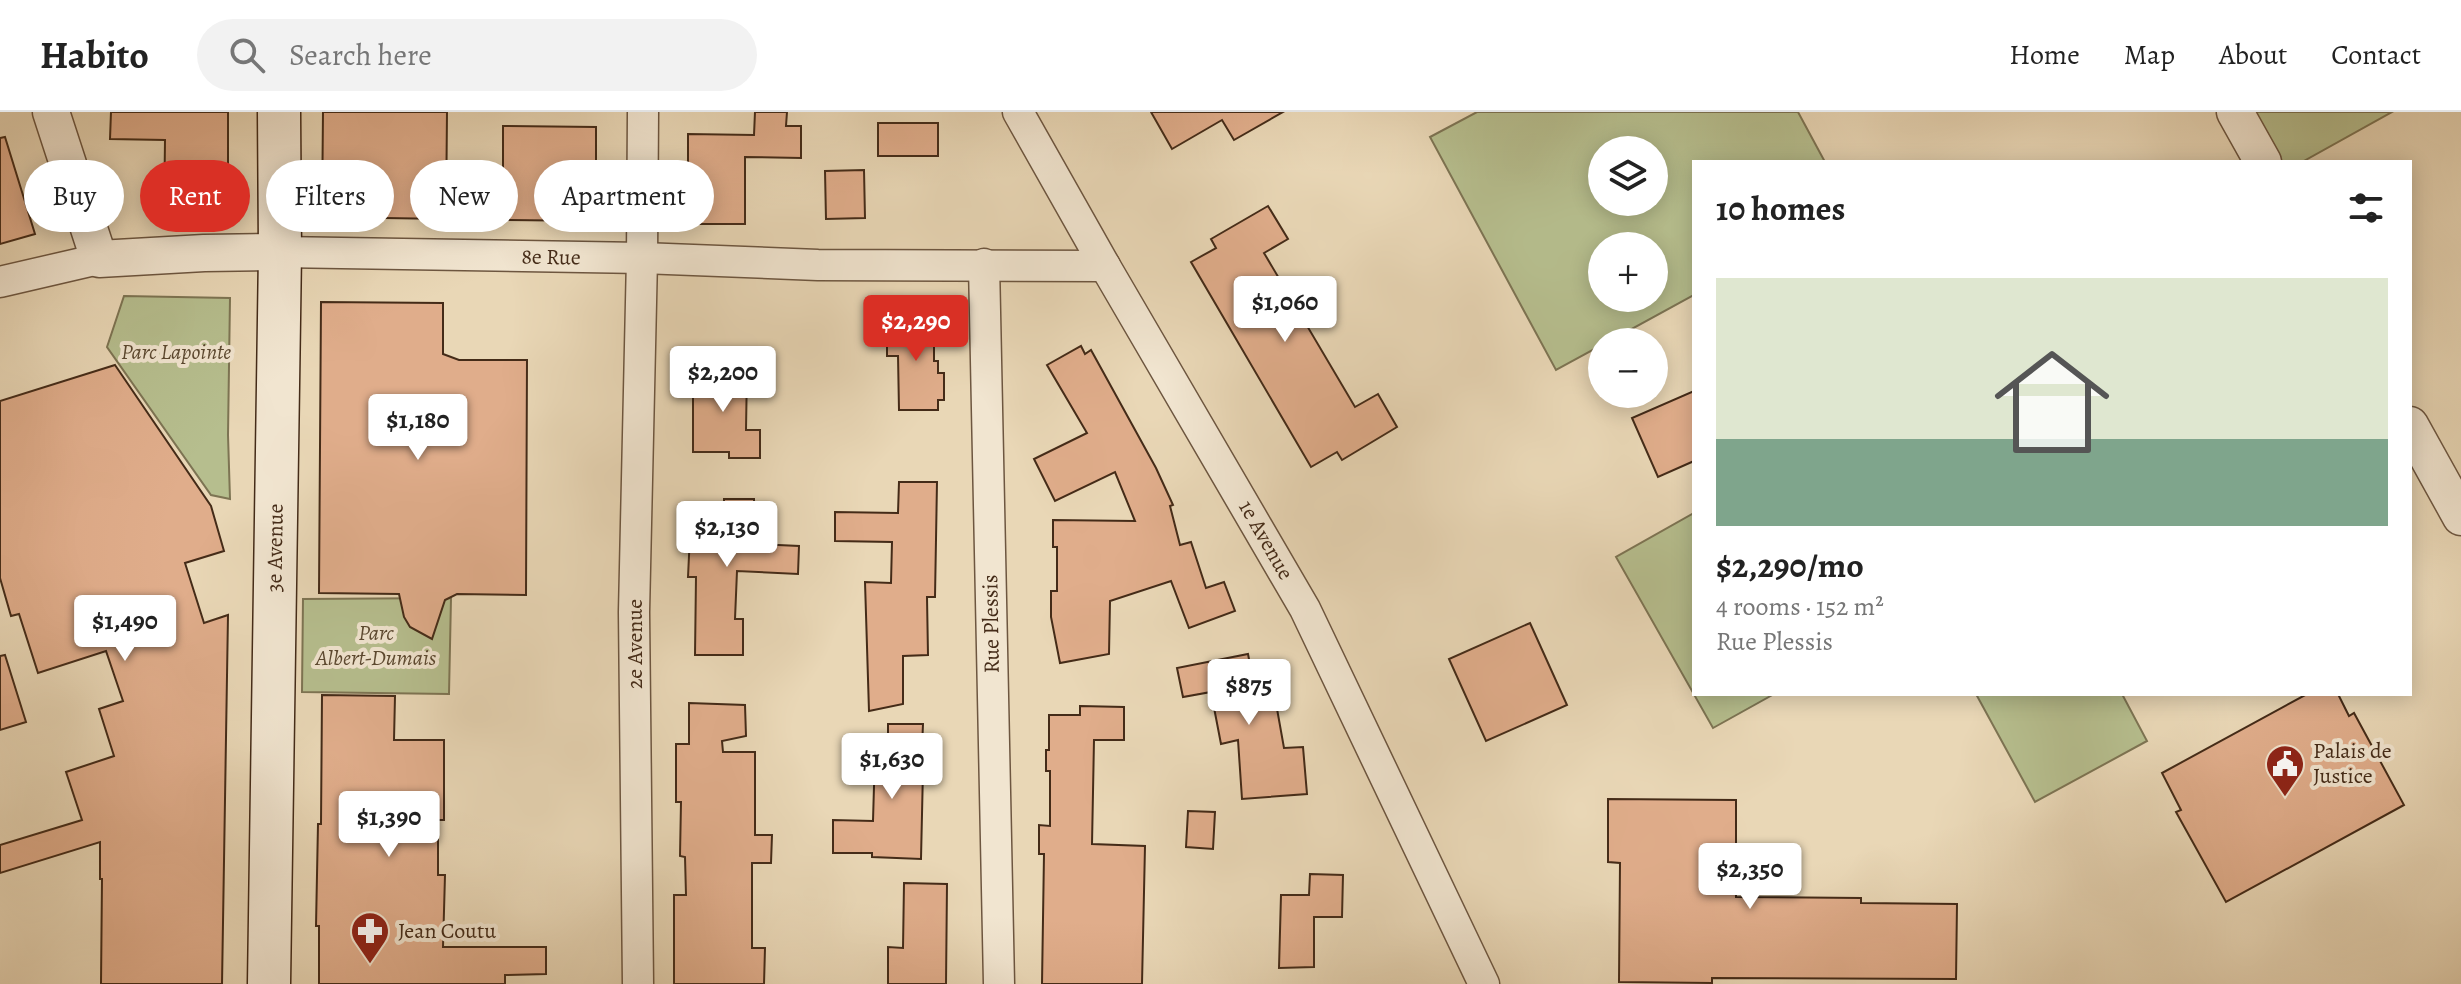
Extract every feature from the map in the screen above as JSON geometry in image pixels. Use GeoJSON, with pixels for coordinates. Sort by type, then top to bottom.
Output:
{"type":"FeatureCollection","features":[{"type":"Feature","properties":{"kind":"main road","name":"3e Avenue"},"geometry":{"type":"LineString","coordinates":[[269,984],[280,252],[279,112]]}},
{"type":"Feature","properties":{"kind":"street"},"geometry":{"type":"LineString","coordinates":[[51,112],[99,259]]}},
{"type":"Feature","properties":{"kind":"street","name":"2e Avenue"},"geometry":{"type":"LineString","coordinates":[[638,984],[634,612],[643,112]]}},
{"type":"Feature","properties":{"kind":"street","name":"1e Avenue"},"geometry":{"type":"LineString","coordinates":[[1018,112],[1305,609],[1484,984]]}},
{"type":"Feature","properties":{"kind":"street"},"geometry":{"type":"LineString","coordinates":[[2235,112],[2262,160]]}},
{"type":"Feature","properties":{"kind":"street","name":"8e Rue"},"geometry":{"type":"LineString","coordinates":[[0,282],[99,259],[204,253],[642,258],[818,265],[1105,266]]}},
{"type":"Feature","properties":{"kind":"street","name":"Rue Plessis"},"geometry":{"type":"LineString","coordinates":[[984,264],[999,984]]}},
{"type":"Feature","properties":{"kind":"street"},"geometry":{"type":"LineString","coordinates":[[2412,429],[2461,517]]}},
{"type":"Feature","properties":{"kind":"green space"},"geometry":{"type":"Polygon","coordinates":[[[1477,112],[1798,112],[1824,160],[1692,160],[1692,296],[1668,309],[1668,232],[1588,232],[1588,312],[1663,312],[1634,328],[1588,328],[1588,353],[1556,370],[1430,137],[1477,112]]]}},
{"type":"Feature","properties":{"kind":"green space"},"geometry":{"type":"Polygon","coordinates":[[[2254,112],[2392,112],[2306,160],[2280,160],[2254,112]]]}},
{"type":"Feature","properties":{"kind":"green space","name":"Parc Lapointe"},"geometry":{"type":"Polygon","coordinates":[[[124,296],[230,298],[230,499],[211,495],[107,347],[124,296]]]}},
{"type":"Feature","properties":{"kind":"green space"},"geometry":{"type":"Polygon","coordinates":[[[1692,514],[1692,691],[1616,557],[1692,514]]]}},
{"type":"Feature","properties":{"kind":"green space","name":"Parc Albert-Dumais"},"geometry":{"type":"Polygon","coordinates":[[[451,598],[449,694],[302,692],[303,599],[451,598]]]}},
{"type":"Feature","properties":{"kind":"green space"},"geometry":{"type":"Polygon","coordinates":[[[1695,696],[1770,696],[1713,728],[1695,696]]]}},
{"type":"Feature","properties":{"kind":"green space"},"geometry":{"type":"Polygon","coordinates":[[[1977,696],[2123,696],[2147,741],[2035,802],[1977,696]]]}},
{"type":"Feature","properties":{"kind":"building"},"geometry":{"type":"Polygon","coordinates":[[[111,112],[228,112],[228,160],[165,160],[165,140],[110,139],[111,112]]]}},
{"type":"Feature","properties":{"kind":"building"},"geometry":{"type":"Polygon","coordinates":[[[323,112],[447,112],[447,160],[410,160],[410,218],[394,218],[394,160],[323,160],[323,112]]]}},
{"type":"Feature","properties":{"kind":"building"},"geometry":{"type":"Polygon","coordinates":[[[755,112],[787,112],[786,126],[801,126],[801,158],[745,157],[745,224],[714,224],[714,160],[688,160],[688,134],[754,135],[755,112]]]}},
{"type":"Feature","properties":{"kind":"building"},"geometry":{"type":"Polygon","coordinates":[[[1151,112],[1283,112],[1234,140],[1222,120],[1172,149],[1151,112]]]}},
{"type":"Feature","properties":{"kind":"building"},"geometry":{"type":"Polygon","coordinates":[[[878,123],[938,123],[938,156],[878,156],[878,123]]]}},
{"type":"Feature","properties":{"kind":"building"},"geometry":{"type":"Polygon","coordinates":[[[503,126],[596,127],[596,160],[534,160],[534,220],[518,220],[518,160],[503,160],[503,126]]]}},
{"type":"Feature","properties":{"kind":"building"},"geometry":{"type":"Polygon","coordinates":[[[5,137],[24,198],[24,232],[35,234],[0,244],[0,138],[5,137]]]}},
{"type":"Feature","properties":{"kind":"building"},"geometry":{"type":"Polygon","coordinates":[[[864,170],[865,218],[826,219],[825,171],[864,170]]]}},
{"type":"Feature","properties":{"kind":"building"},"geometry":{"type":"Polygon","coordinates":[[[1268,206],[1288,239],[1264,253],[1355,407],[1378,394],[1397,427],[1342,460],[1337,452],[1311,467],[1191,262],[1216,248],[1211,239],[1268,206]]]}},
{"type":"Feature","properties":{"kind":"building"},"geometry":{"type":"Polygon","coordinates":[[[321,302],[443,303],[443,354],[459,360],[527,360],[526,595],[457,594],[445,600],[432,639],[410,627],[404,617],[399,594],[319,593],[321,302]]]}},
{"type":"Feature","properties":{"kind":"building"},"geometry":{"type":"Polygon","coordinates":[[[902,314],[922,314],[922,320],[934,320],[934,361],[938,361],[938,373],[944,373],[944,400],[938,400],[938,410],[899,410],[898,356],[887,356],[887,321],[901,321],[902,314]]]}},
{"type":"Feature","properties":{"kind":"building"},"geometry":{"type":"Polygon","coordinates":[[[1081,346],[1085,354],[1091,350],[1156,468],[1173,505],[1170,506],[1180,545],[1191,542],[1206,588],[1224,582],[1235,611],[1189,628],[1171,581],[1110,601],[1109,654],[1060,663],[1051,617],[1051,591],[1057,591],[1057,547],[1053,547],[1053,520],[1135,521],[1115,472],[1055,501],[1034,459],[1087,433],[1047,365],[1081,346]]]}},
{"type":"Feature","properties":{"kind":"building"},"geometry":{"type":"Polygon","coordinates":[[[115,365],[211,506],[224,551],[185,563],[204,623],[228,615],[222,984],[101,984],[100,842],[0,873],[0,845],[82,820],[66,772],[114,756],[99,709],[123,701],[106,651],[38,673],[19,614],[11,616],[0,578],[0,401],[115,365]]]}},
{"type":"Feature","properties":{"kind":"building"},"geometry":{"type":"Polygon","coordinates":[[[693,369],[747,369],[746,430],[760,430],[760,458],[729,458],[729,452],[693,452],[693,369]]]}},
{"type":"Feature","properties":{"kind":"building"},"geometry":{"type":"Polygon","coordinates":[[[1692,392],[1692,462],[1658,477],[1632,418],[1655,408],[1668,408],[1668,402],[1692,392]]]}},
{"type":"Feature","properties":{"kind":"building"},"geometry":{"type":"Polygon","coordinates":[[[899,482],[937,482],[935,597],[927,597],[928,655],[903,656],[903,704],[869,711],[865,582],[891,583],[892,542],[835,541],[835,512],[898,513],[899,482]]]}},
{"type":"Feature","properties":{"kind":"building"},"geometry":{"type":"Polygon","coordinates":[[[724,499],[754,499],[755,544],[799,546],[798,574],[737,571],[735,619],[743,619],[743,655],[695,655],[696,577],[688,577],[690,535],[687,535],[686,505],[724,504],[724,499]]]}},
{"type":"Feature","properties":{"kind":"building"},"geometry":{"type":"Polygon","coordinates":[[[1530,623],[1567,705],[1486,741],[1449,659],[1530,623]]]}},
{"type":"Feature","properties":{"kind":"building"},"geometry":{"type":"Polygon","coordinates":[[[1248,654],[1256,696],[1274,692],[1284,748],[1303,747],[1307,794],[1242,799],[1238,740],[1221,744],[1211,692],[1183,697],[1177,668],[1248,654]]]}},
{"type":"Feature","properties":{"kind":"building"},"geometry":{"type":"Polygon","coordinates":[[[5,655],[26,722],[0,730],[0,656],[5,655]]]}},
{"type":"Feature","properties":{"kind":"building"},"geometry":{"type":"Polygon","coordinates":[[[322,695],[395,696],[394,740],[444,740],[444,820],[438,820],[438,875],[445,875],[443,947],[546,947],[546,974],[505,975],[505,984],[319,984],[319,926],[316,926],[322,695]]]}},
{"type":"Feature","properties":{"kind":"building"},"geometry":{"type":"Polygon","coordinates":[[[2303,696],[2339,696],[2349,716],[2354,713],[2404,805],[2226,902],[2176,812],[2181,810],[2162,773],[2303,696]]]}},
{"type":"Feature","properties":{"kind":"building"},"geometry":{"type":"Polygon","coordinates":[[[689,703],[745,705],[746,736],[722,741],[723,752],[755,752],[755,835],[772,835],[771,863],[752,863],[752,948],[765,948],[764,984],[674,984],[674,895],[686,895],[685,857],[680,856],[681,802],[676,802],[676,744],[689,744],[689,703]]]}},
{"type":"Feature","properties":{"kind":"building"},"geometry":{"type":"Polygon","coordinates":[[[1080,706],[1124,707],[1124,740],[1094,740],[1092,844],[1145,846],[1142,984],[1042,984],[1044,854],[1039,854],[1039,825],[1050,826],[1050,771],[1046,771],[1049,715],[1080,715],[1080,706]]]}},
{"type":"Feature","properties":{"kind":"building"},"geometry":{"type":"Polygon","coordinates":[[[888,724],[923,724],[922,748],[931,748],[931,770],[923,770],[921,859],[872,857],[872,853],[833,853],[833,820],[873,821],[875,752],[888,753],[888,724]]]}},
{"type":"Feature","properties":{"kind":"building"},"geometry":{"type":"Polygon","coordinates":[[[1608,799],[1736,800],[1736,897],[1861,898],[1861,903],[1957,904],[1956,979],[1712,978],[1712,983],[1619,982],[1620,863],[1608,862],[1608,799]]]}},
{"type":"Feature","properties":{"kind":"building"},"geometry":{"type":"Polygon","coordinates":[[[1188,811],[1215,812],[1213,849],[1186,847],[1188,811]]]}},
{"type":"Feature","properties":{"kind":"building"},"geometry":{"type":"Polygon","coordinates":[[[1310,874],[1343,875],[1342,917],[1314,917],[1314,967],[1279,968],[1281,895],[1309,895],[1310,874]]]}},
{"type":"Feature","properties":{"kind":"building"},"geometry":{"type":"Polygon","coordinates":[[[904,883],[947,884],[946,984],[888,984],[888,947],[903,948],[904,883]]]}},
{"type":"Feature","properties":{"kind":"place","name":"Palais de Justice"},"geometry":{"type":"Point","coordinates":[2285,798]}},
{"type":"Feature","properties":{"kind":"place","name":"Jean Coutu"},"geometry":{"type":"Point","coordinates":[370,965]}}]}
